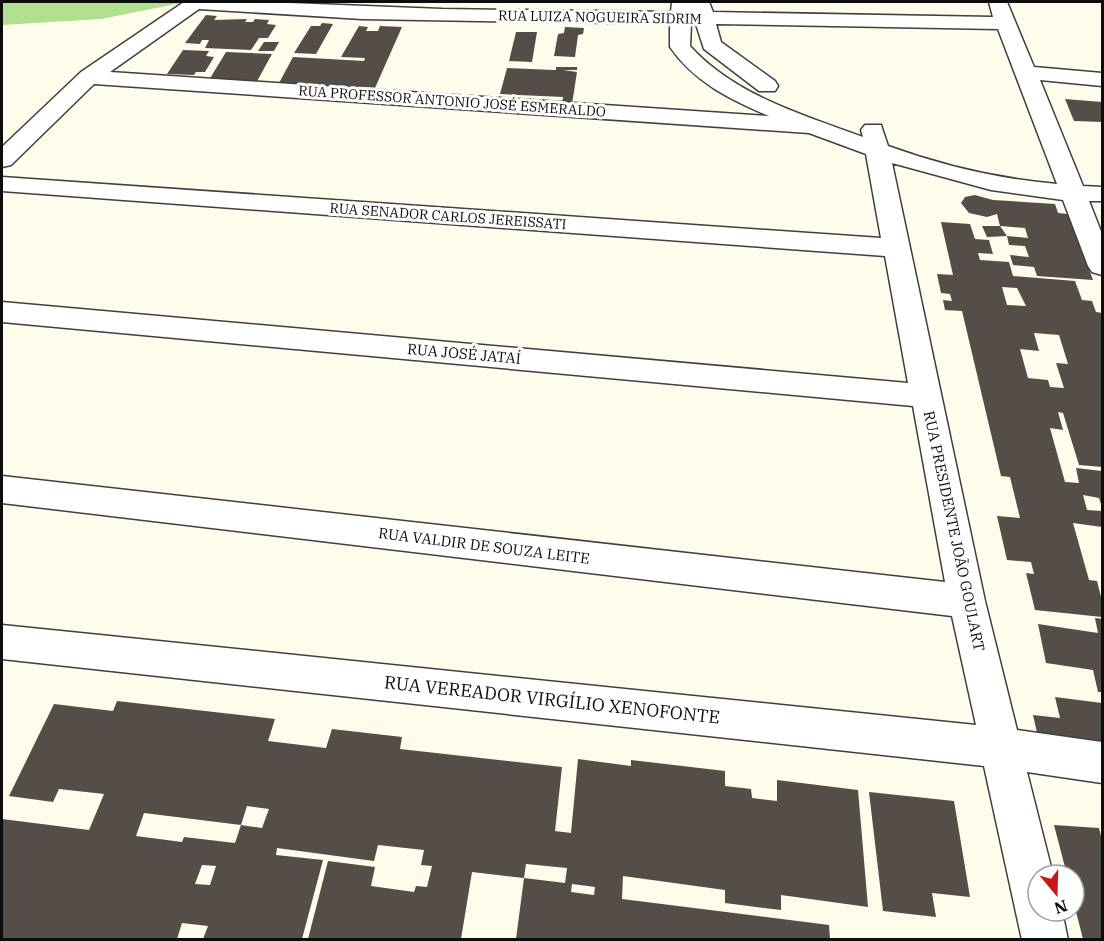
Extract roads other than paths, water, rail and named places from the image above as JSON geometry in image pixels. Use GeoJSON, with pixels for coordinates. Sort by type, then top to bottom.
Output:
{"type":"FeatureCollection","features":[{"type":"Feature","properties":{"kind":"street"},"geometry":{"type":"LineString","coordinates":[[2,160],[89,77],[195,2]]}},
{"type":"Feature","properties":{"kind":"street","name":"RUA LUIZA NOGUEIRA SIDRIM"},"geometry":{"type":"LineString","coordinates":[[195,2],[361,13],[691,10],[1005,23]]}},
{"type":"Feature","properties":{"kind":"street"},"geometry":{"type":"LineString","coordinates":[[997,2],[1102,266]]}},
{"type":"Feature","properties":{"kind":"street"},"geometry":{"type":"LineString","coordinates":[[691,10],[680,47],[705,73],[748,99],[815,126],[875,141]]}},
{"type":"Feature","properties":{"kind":"street"},"geometry":{"type":"LineString","coordinates":[[691,10],[711,45],[743,71],[875,141],[965,179],[1102,191]]}},
{"type":"Feature","properties":{"kind":"street"},"geometry":{"type":"LineString","coordinates":[[1027,74],[1102,79]]}},
{"type":"Feature","properties":{"kind":"street","name":"RUA PROFESSOR ANTONIO JOSÉ ESMERALDO"},"geometry":{"type":"LineString","coordinates":[[89,77],[815,126]]}},
{"type":"Feature","properties":{"kind":"street","name":"RUA PRESIDENTE JOÃO GOULART"},"geometry":{"type":"LineString","coordinates":[[875,141],[967,601],[1028,863]]}},
{"type":"Feature","properties":{"kind":"street","name":"RUA SENADOR CARLOS JEREISSATI"},"geometry":{"type":"LineString","coordinates":[[2,184],[895,248]]}},
{"type":"Feature","properties":{"kind":"street","name":"RUA JOSÉ JATAÍ"},"geometry":{"type":"LineString","coordinates":[[2,312],[926,396]]}},
{"type":"Feature","properties":{"kind":"street","name":"RUA VALDIR DE SOUZA LEITE"},"geometry":{"type":"LineString","coordinates":[[2,490],[967,601]]}},
{"type":"Feature","properties":{"kind":"street","name":"RUA VEREADOR VIRGÍLIO XENOFONTE"},"geometry":{"type":"LineString","coordinates":[[2,642],[1002,748],[1102,762]]}},
{"type":"Feature","properties":{"kind":"street","name":"RUA PRESIDENTE JOÃO GOULART"},"geometry":{"type":"LineString","coordinates":[[1041,923],[1045,939]]}}]}
